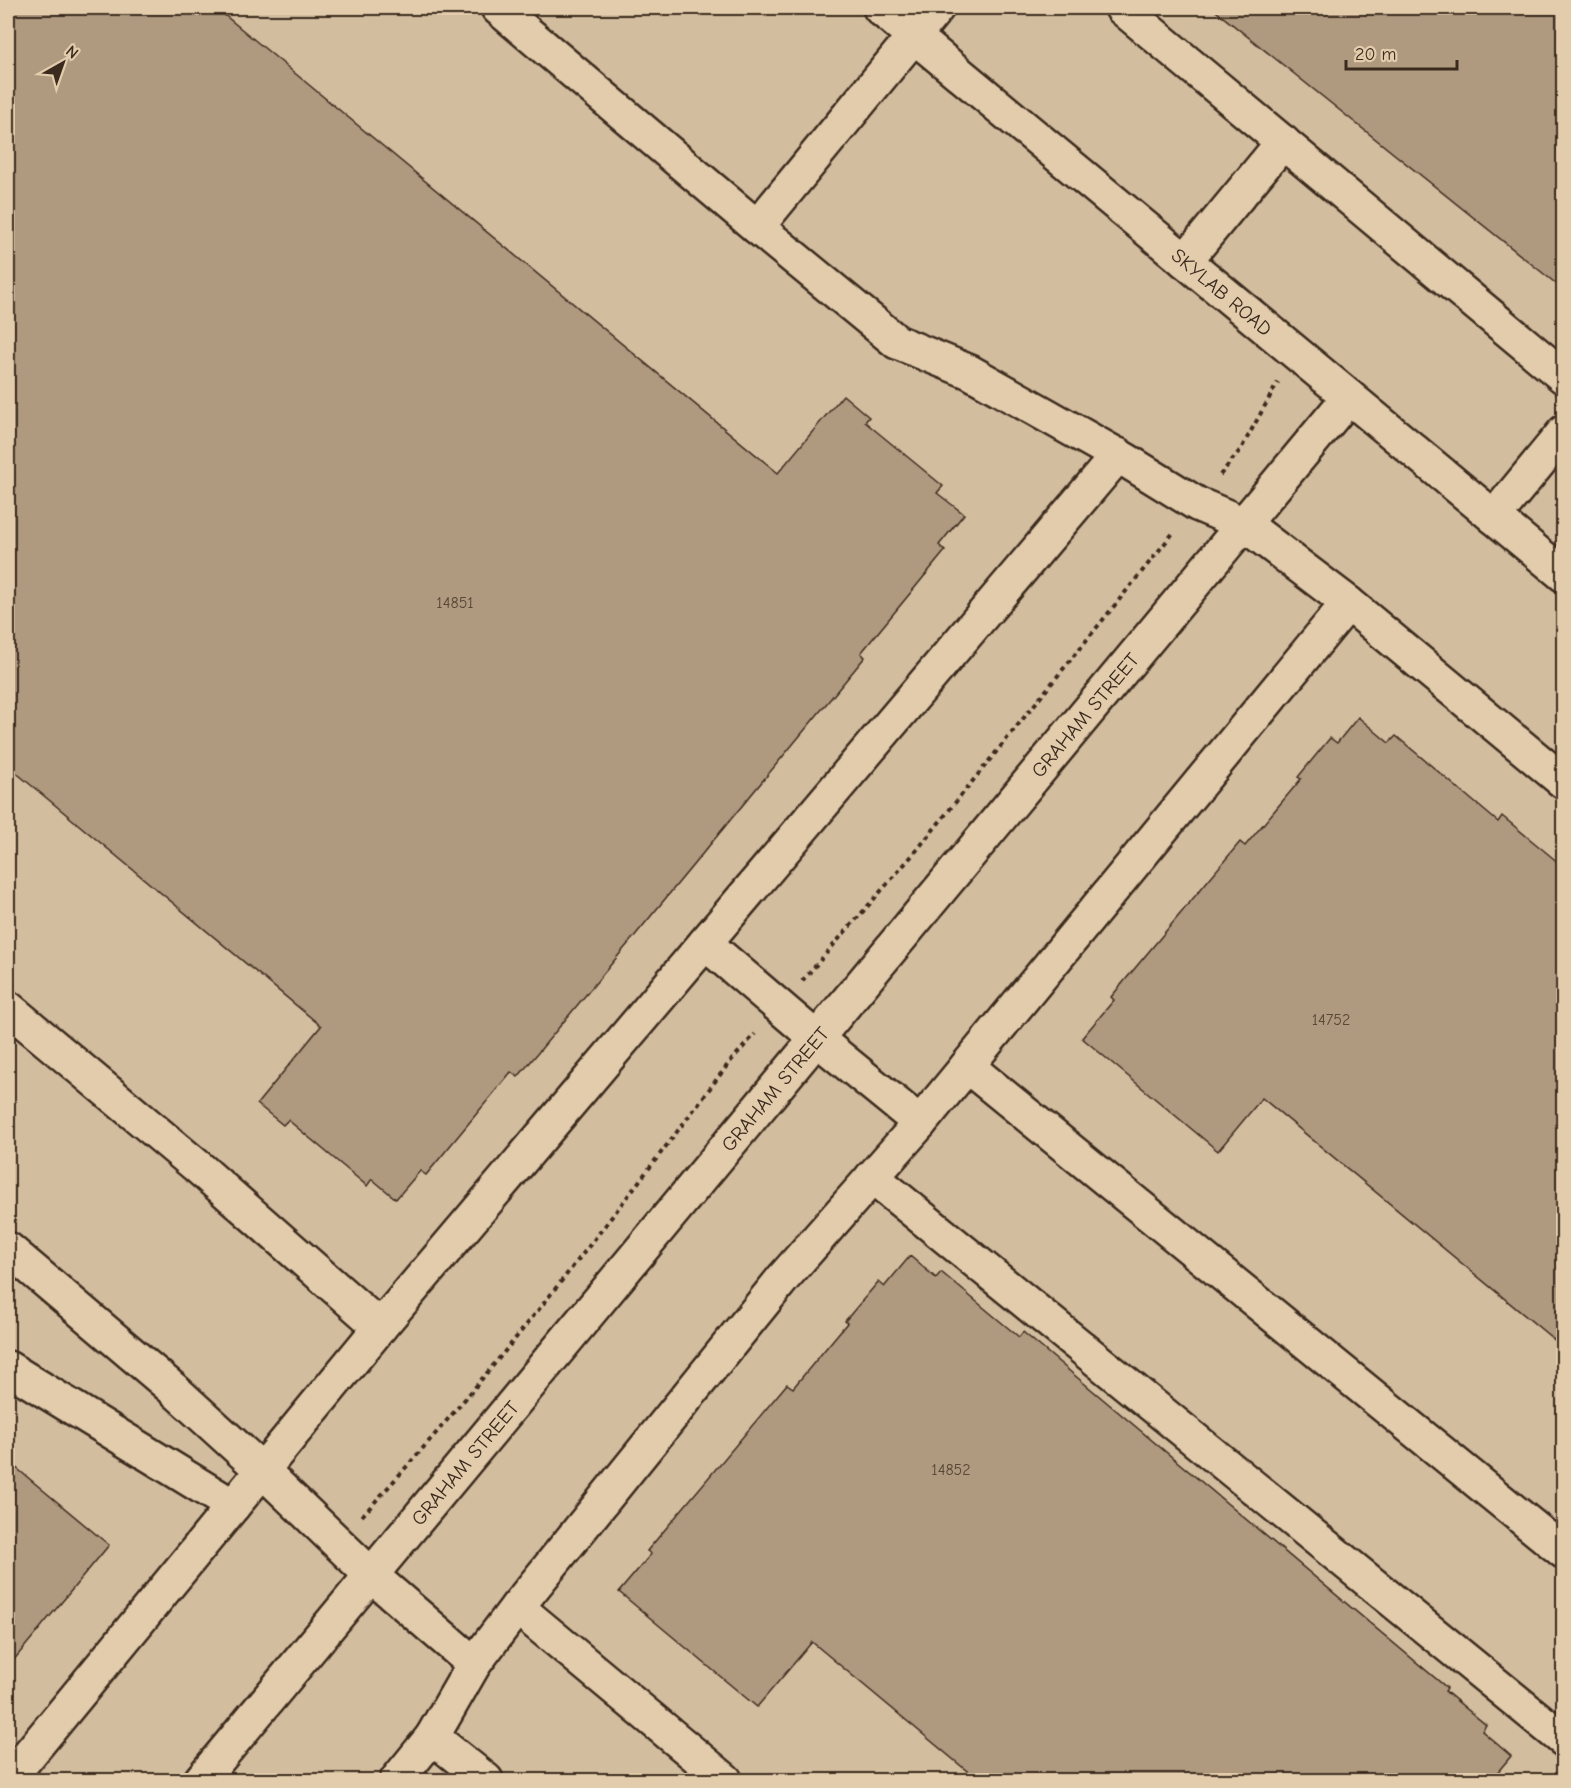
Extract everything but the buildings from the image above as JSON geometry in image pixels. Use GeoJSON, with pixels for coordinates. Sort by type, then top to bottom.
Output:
{"type":"FeatureCollection","features":[{"type":"Feature","properties":{"kind":"street"},"geometry":{"type":"LineString","coordinates":[[498,8],[897,342],[970,372],[1118,455],[1197,504],[1244,524],[1348,603],[1563,782]]}},
{"type":"Feature","properties":{"kind":"street","name":"SKYLAB ROAD"},"geometry":{"type":"LineString","coordinates":[[880,8],[1563,575]]}},
{"type":"Feature","properties":{"kind":"street"},"geometry":{"type":"LineString","coordinates":[[757,227],[937,8]]}},
{"type":"Feature","properties":{"kind":"street"},"geometry":{"type":"LineString","coordinates":[[1122,8],[1563,377]]}},
{"type":"Feature","properties":{"kind":"street"},"geometry":{"type":"LineString","coordinates":[[1185,261],[1283,142]]}},
{"type":"Feature","properties":{"kind":"street","name":"GRAHAM STREET"},"geometry":{"type":"LineString","coordinates":[[201,1780],[1349,397]]}},
{"type":"Feature","properties":{"kind":"street"},"geometry":{"type":"LineString","coordinates":[[1494,517],[1563,432]]}},
{"type":"Feature","properties":{"kind":"street"},"geometry":{"type":"LineString","coordinates":[[8,1780],[380,1327],[1118,455]]}},
{"type":"Feature","properties":{"kind":"street"},"geometry":{"type":"LineString","coordinates":[[397,1780],[432,1737],[474,1664],[517,1607],[784,1277],[920,1123],[1348,603]]}},
{"type":"Feature","properties":{"kind":"street"},"geometry":{"type":"LineString","coordinates":[[705,943],[920,1123]]}},
{"type":"Feature","properties":{"kind":"street"},"geometry":{"type":"LineString","coordinates":[[8,1008],[198,1167],[380,1327]]}},
{"type":"Feature","properties":{"kind":"street"},"geometry":{"type":"LineString","coordinates":[[967,1066],[1563,1552]]}},
{"type":"Feature","properties":{"kind":"street"},"geometry":{"type":"LineString","coordinates":[[872,1177],[1563,1740]]}},
{"type":"Feature","properties":{"kind":"street"},"geometry":{"type":"LineString","coordinates":[[8,1249],[172,1388],[263,1471],[372,1576],[474,1664]]}},
{"type":"Feature","properties":{"kind":"street"},"geometry":{"type":"LineString","coordinates":[[8,1368],[233,1506]]}},
{"type":"Feature","properties":{"kind":"street"},"geometry":{"type":"LineString","coordinates":[[517,1607],[725,1780]]}},
{"type":"Feature","properties":{"kind":"street"},"geometry":{"type":"LineString","coordinates":[[432,1737],[486,1780]]}},
{"type":"Feature","properties":{"kind":"path"},"geometry":{"type":"LineString","coordinates":[[337,1542],[425,1446],[558,1288],[729,1063],[917,850],[1197,504],[1241,449],[1294,352]]}},
{"type":"Feature","properties":{"kind":"shaded area"},"geometry":{"type":"Polygon","coordinates":[[[8,8],[1563,8],[1563,1780],[8,1780],[8,8]]]}}]}
